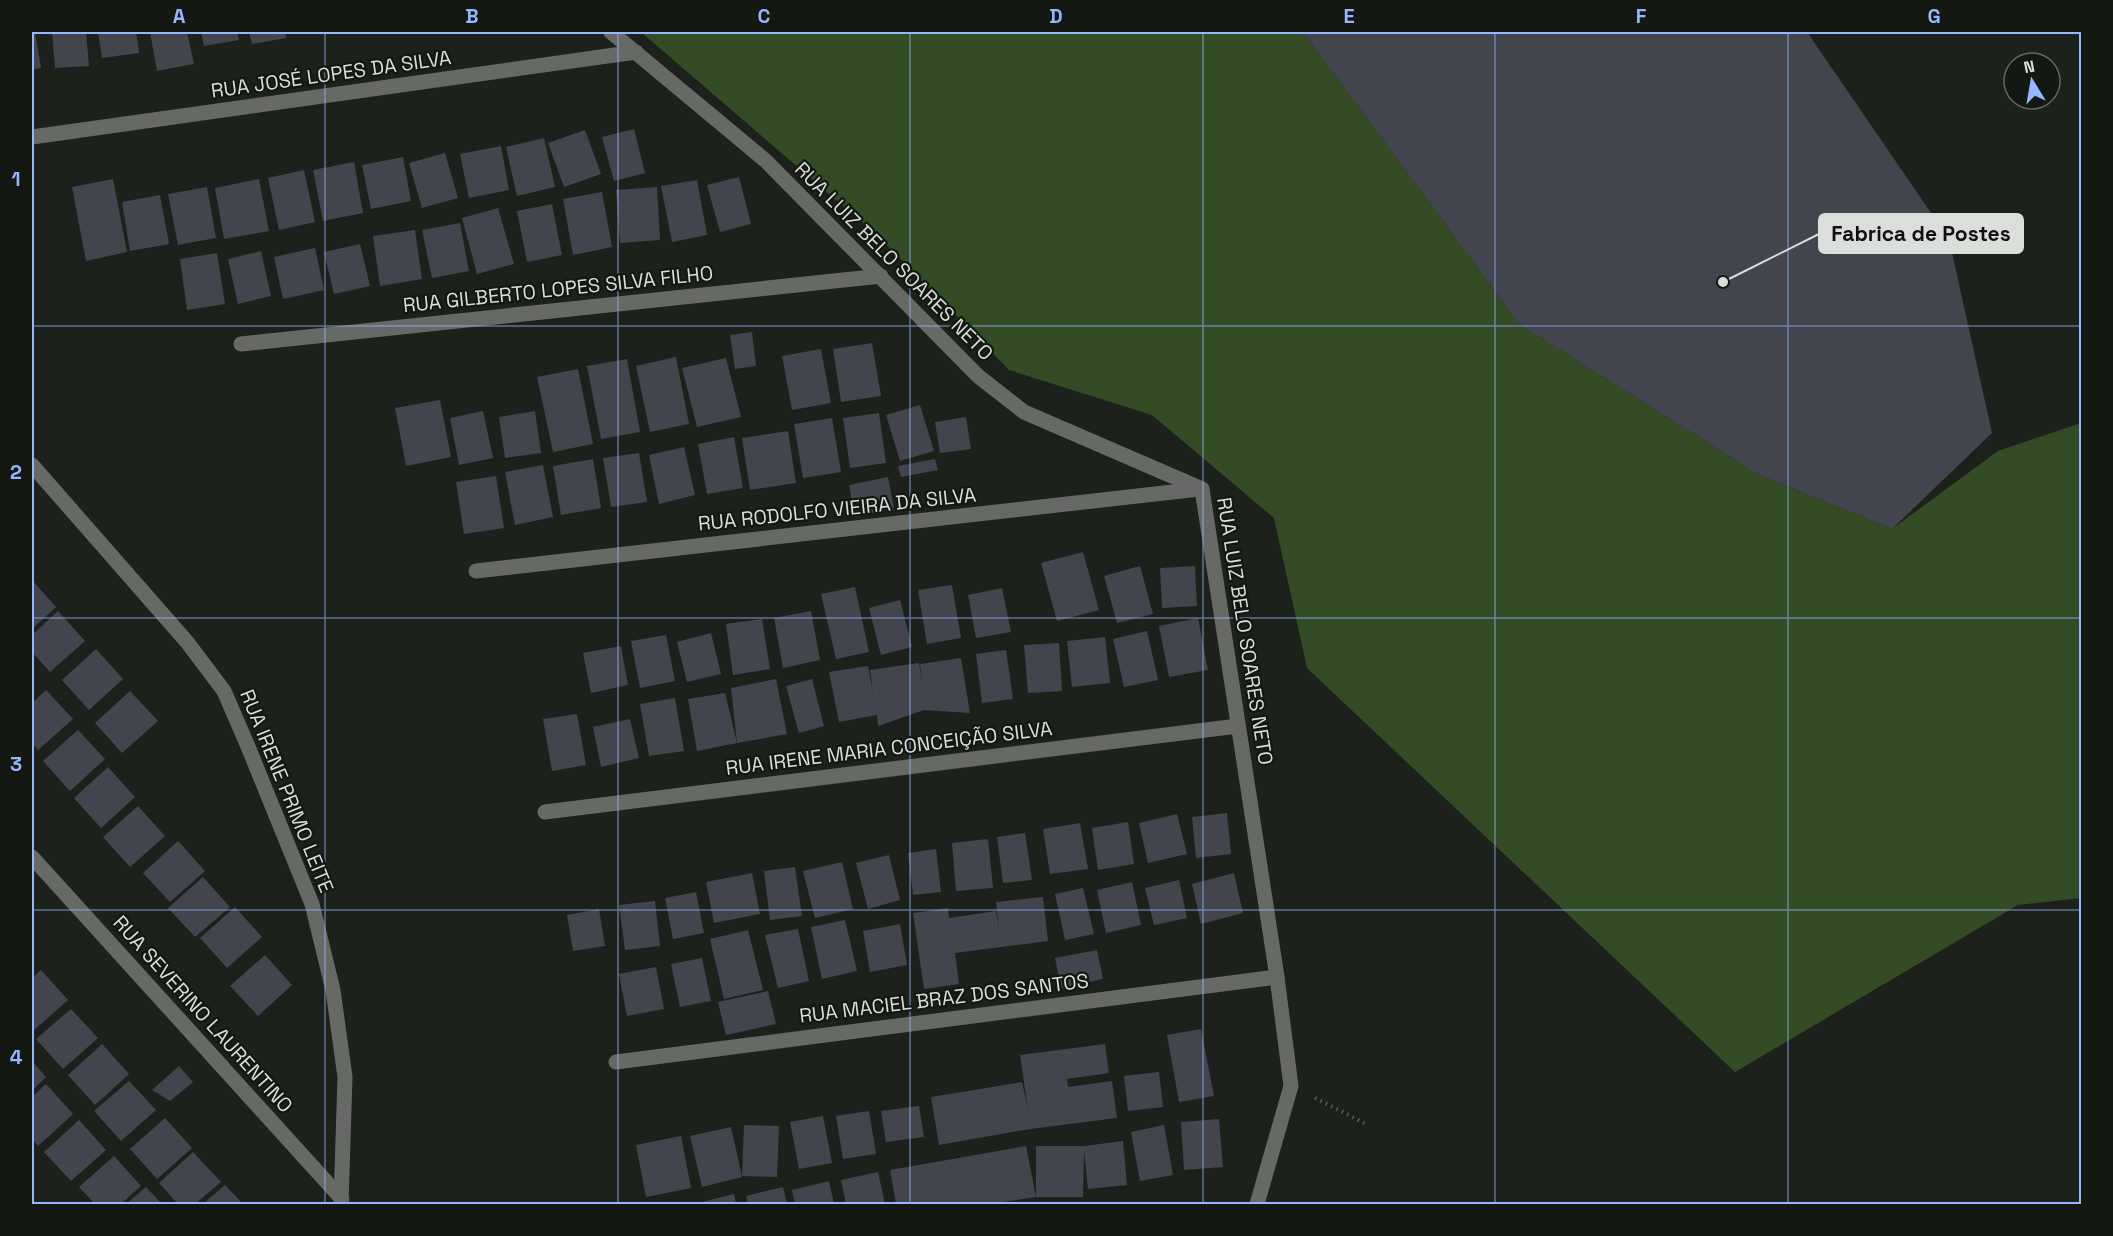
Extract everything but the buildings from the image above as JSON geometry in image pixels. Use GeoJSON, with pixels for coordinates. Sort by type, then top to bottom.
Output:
{"type":"FeatureCollection","features":[{"type":"Feature","properties":{"kind":"street","name":"RUA LUIZ BELO SOARES NETO"},"geometry":{"type":"LineString","coordinates":[[611,32],[766,161],[978,376],[1024,412],[1202,489],[1277,976],[1291,1086],[1257,1204]]}},
{"type":"Feature","properties":{"kind":"street","name":"RUA JOSÉ LOPES DA SILVA"},"geometry":{"type":"LineString","coordinates":[[32,137],[636,52]]}},
{"type":"Feature","properties":{"kind":"street","name":"RUA GILBERTO LOPES SILVA FILHO"},"geometry":{"type":"LineString","coordinates":[[241,344],[881,276]]}},
{"type":"Feature","properties":{"kind":"street","name":"RUA IRENE PRIMO LEITE"},"geometry":{"type":"LineString","coordinates":[[32,465],[187,642],[225,692],[245,739],[312,904],[333,990],[345,1077],[342,1202]]}},
{"type":"Feature","properties":{"kind":"street","name":"RUA RODOLFO VIEIRA DA SILVA"},"geometry":{"type":"LineString","coordinates":[[476,571],[1202,489]]}},
{"type":"Feature","properties":{"kind":"street","name":"RUA IRENE MARIA CONCEIÇÃO SILVA"},"geometry":{"type":"LineString","coordinates":[[545,812],[1238,726]]}},
{"type":"Feature","properties":{"kind":"street","name":"RUA SEVERINO LAURENTINO"},"geometry":{"type":"LineString","coordinates":[[32,857],[342,1202]]}},
{"type":"Feature","properties":{"kind":"street","name":"RUA MACIEL BRAZ DOS SANTOS"},"geometry":{"type":"LineString","coordinates":[[616,1062],[1277,976]]}},
{"type":"Feature","properties":{"kind":"path"},"geometry":{"type":"LineString","coordinates":[[1291,1086],[1368,1125]]}},
{"type":"Feature","properties":{"kind":"green space"},"geometry":{"type":"Polygon","coordinates":[[[641,32],[1303,32],[1519,324],[1759,475],[1892,529],[1998,451],[2081,423],[2081,898],[2018,905],[1735,1072],[1307,668],[1274,518],[1152,415],[1009,370],[880,238],[641,32]]]}},
{"type":"Feature","properties":{"kind":"place","name":"Fabrica de Postes"},"geometry":{"type":"Point","coordinates":[1723,282]}}]}
